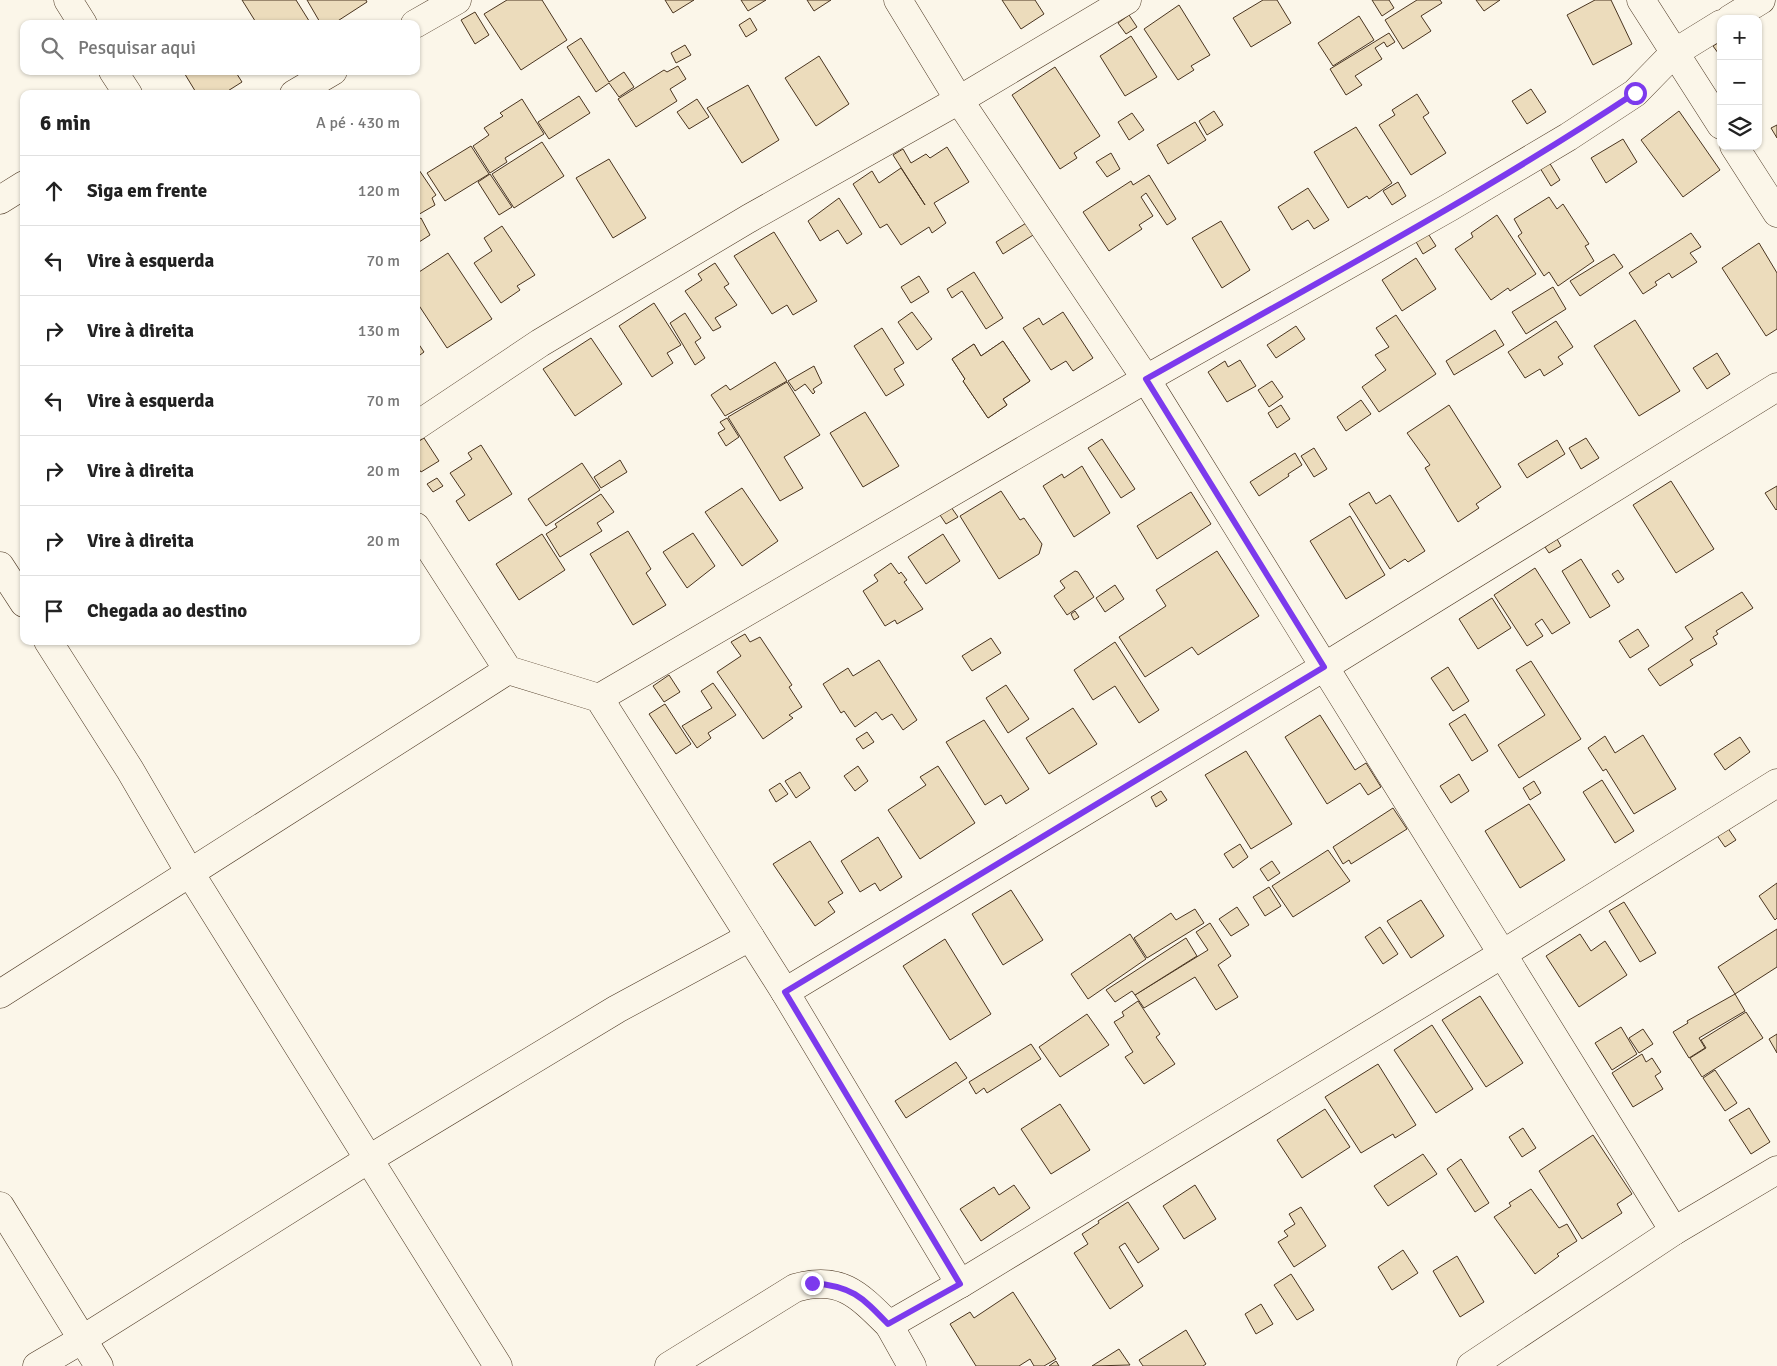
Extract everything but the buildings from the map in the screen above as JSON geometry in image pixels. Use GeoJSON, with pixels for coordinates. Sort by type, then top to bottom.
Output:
{"type":"FeatureCollection","features":[{"type":"Feature","properties":{"kind":"street"},"geometry":{"type":"LineString","coordinates":[[68,0],[80,20]]}},
{"type":"Feature","properties":{"kind":"street"},"geometry":{"type":"LineString","coordinates":[[420,21],[456,0]]}},
{"type":"Feature","properties":{"kind":"street"},"geometry":{"type":"LineString","coordinates":[[898,0],[959,100],[1146,379],[1504,953],[1674,1231]]}},
{"type":"Feature","properties":{"kind":"street"},"geometry":{"type":"LineString","coordinates":[[420,423],[548,338],[748,219],[959,100],[1127,0]]}},
{"type":"Feature","properties":{"kind":"street"},"geometry":{"type":"LineString","coordinates":[[1641,0],[1717,120]]}},
{"type":"Feature","properties":{"kind":"street"},"geometry":{"type":"LineString","coordinates":[[1737,15],[1761,0]]}},
{"type":"Feature","properties":{"kind":"street"},"geometry":{"type":"LineString","coordinates":[[599,698],[1146,379],[1450,207],[1568,137],[1635,93],[1674,53],[1717,26]]}},
{"type":"Feature","properties":{"kind":"street"},"geometry":{"type":"LineString","coordinates":[[116,75],[125,90]]}},
{"type":"Feature","properties":{"kind":"street"},"geometry":{"type":"LineString","coordinates":[[301,90],[326,75]]}},
{"type":"Feature","properties":{"kind":"street"},"geometry":{"type":"LineString","coordinates":[[1737,150],[1777,213]]}},
{"type":"Feature","properties":{"kind":"street"},"geometry":{"type":"LineString","coordinates":[[0,200],[20,188]]}},
{"type":"Feature","properties":{"kind":"street"},"geometry":{"type":"LineString","coordinates":[[785,992],[1324,667],[1777,387]]}},
{"type":"Feature","properties":{"kind":"street"},"geometry":{"type":"LineString","coordinates":[[420,533],[508,670],[599,698],[785,992],[960,1284]]}},
{"type":"Feature","properties":{"kind":"street"},"geometry":{"type":"LineString","coordinates":[[0,566],[16,595]]}},
{"type":"Feature","properties":{"kind":"street"},"geometry":{"type":"LineString","coordinates":[[51,645],[130,770],[190,873],[498,1366]]}},
{"type":"Feature","properties":{"kind":"street"},"geometry":{"type":"LineString","coordinates":[[0,994],[508,670]]}},
{"type":"Feature","properties":{"kind":"street"},"geometry":{"type":"LineString","coordinates":[[888,1324],[960,1284],[1504,953],[1777,783]]}},
{"type":"Feature","properties":{"kind":"street"},"geometry":{"type":"LineString","coordinates":[[37,1366],[369,1159],[617,1009],[750,937]]}},
{"type":"Feature","properties":{"kind":"street"},"geometry":{"type":"LineString","coordinates":[[1471,1366],[1674,1231],[1777,1170]]}},
{"type":"Feature","properties":{"kind":"street"},"geometry":{"type":"LineString","coordinates":[[0,1206],[99,1366]]}},
{"type":"Feature","properties":{"kind":"street"},"geometry":{"type":"LineString","coordinates":[[669,1366],[795,1288],[812,1283],[834,1284],[861,1296],[888,1324],[912,1366]]}},
{"type":"Feature","properties":{"kind":"route"},"geometry":{"type":"LineString","coordinates":[[812,1283],[834,1284],[861,1296],[888,1324],[960,1284],[785,992],[1324,667],[1146,379],[1450,207],[1568,137],[1635,93]]}}]}
